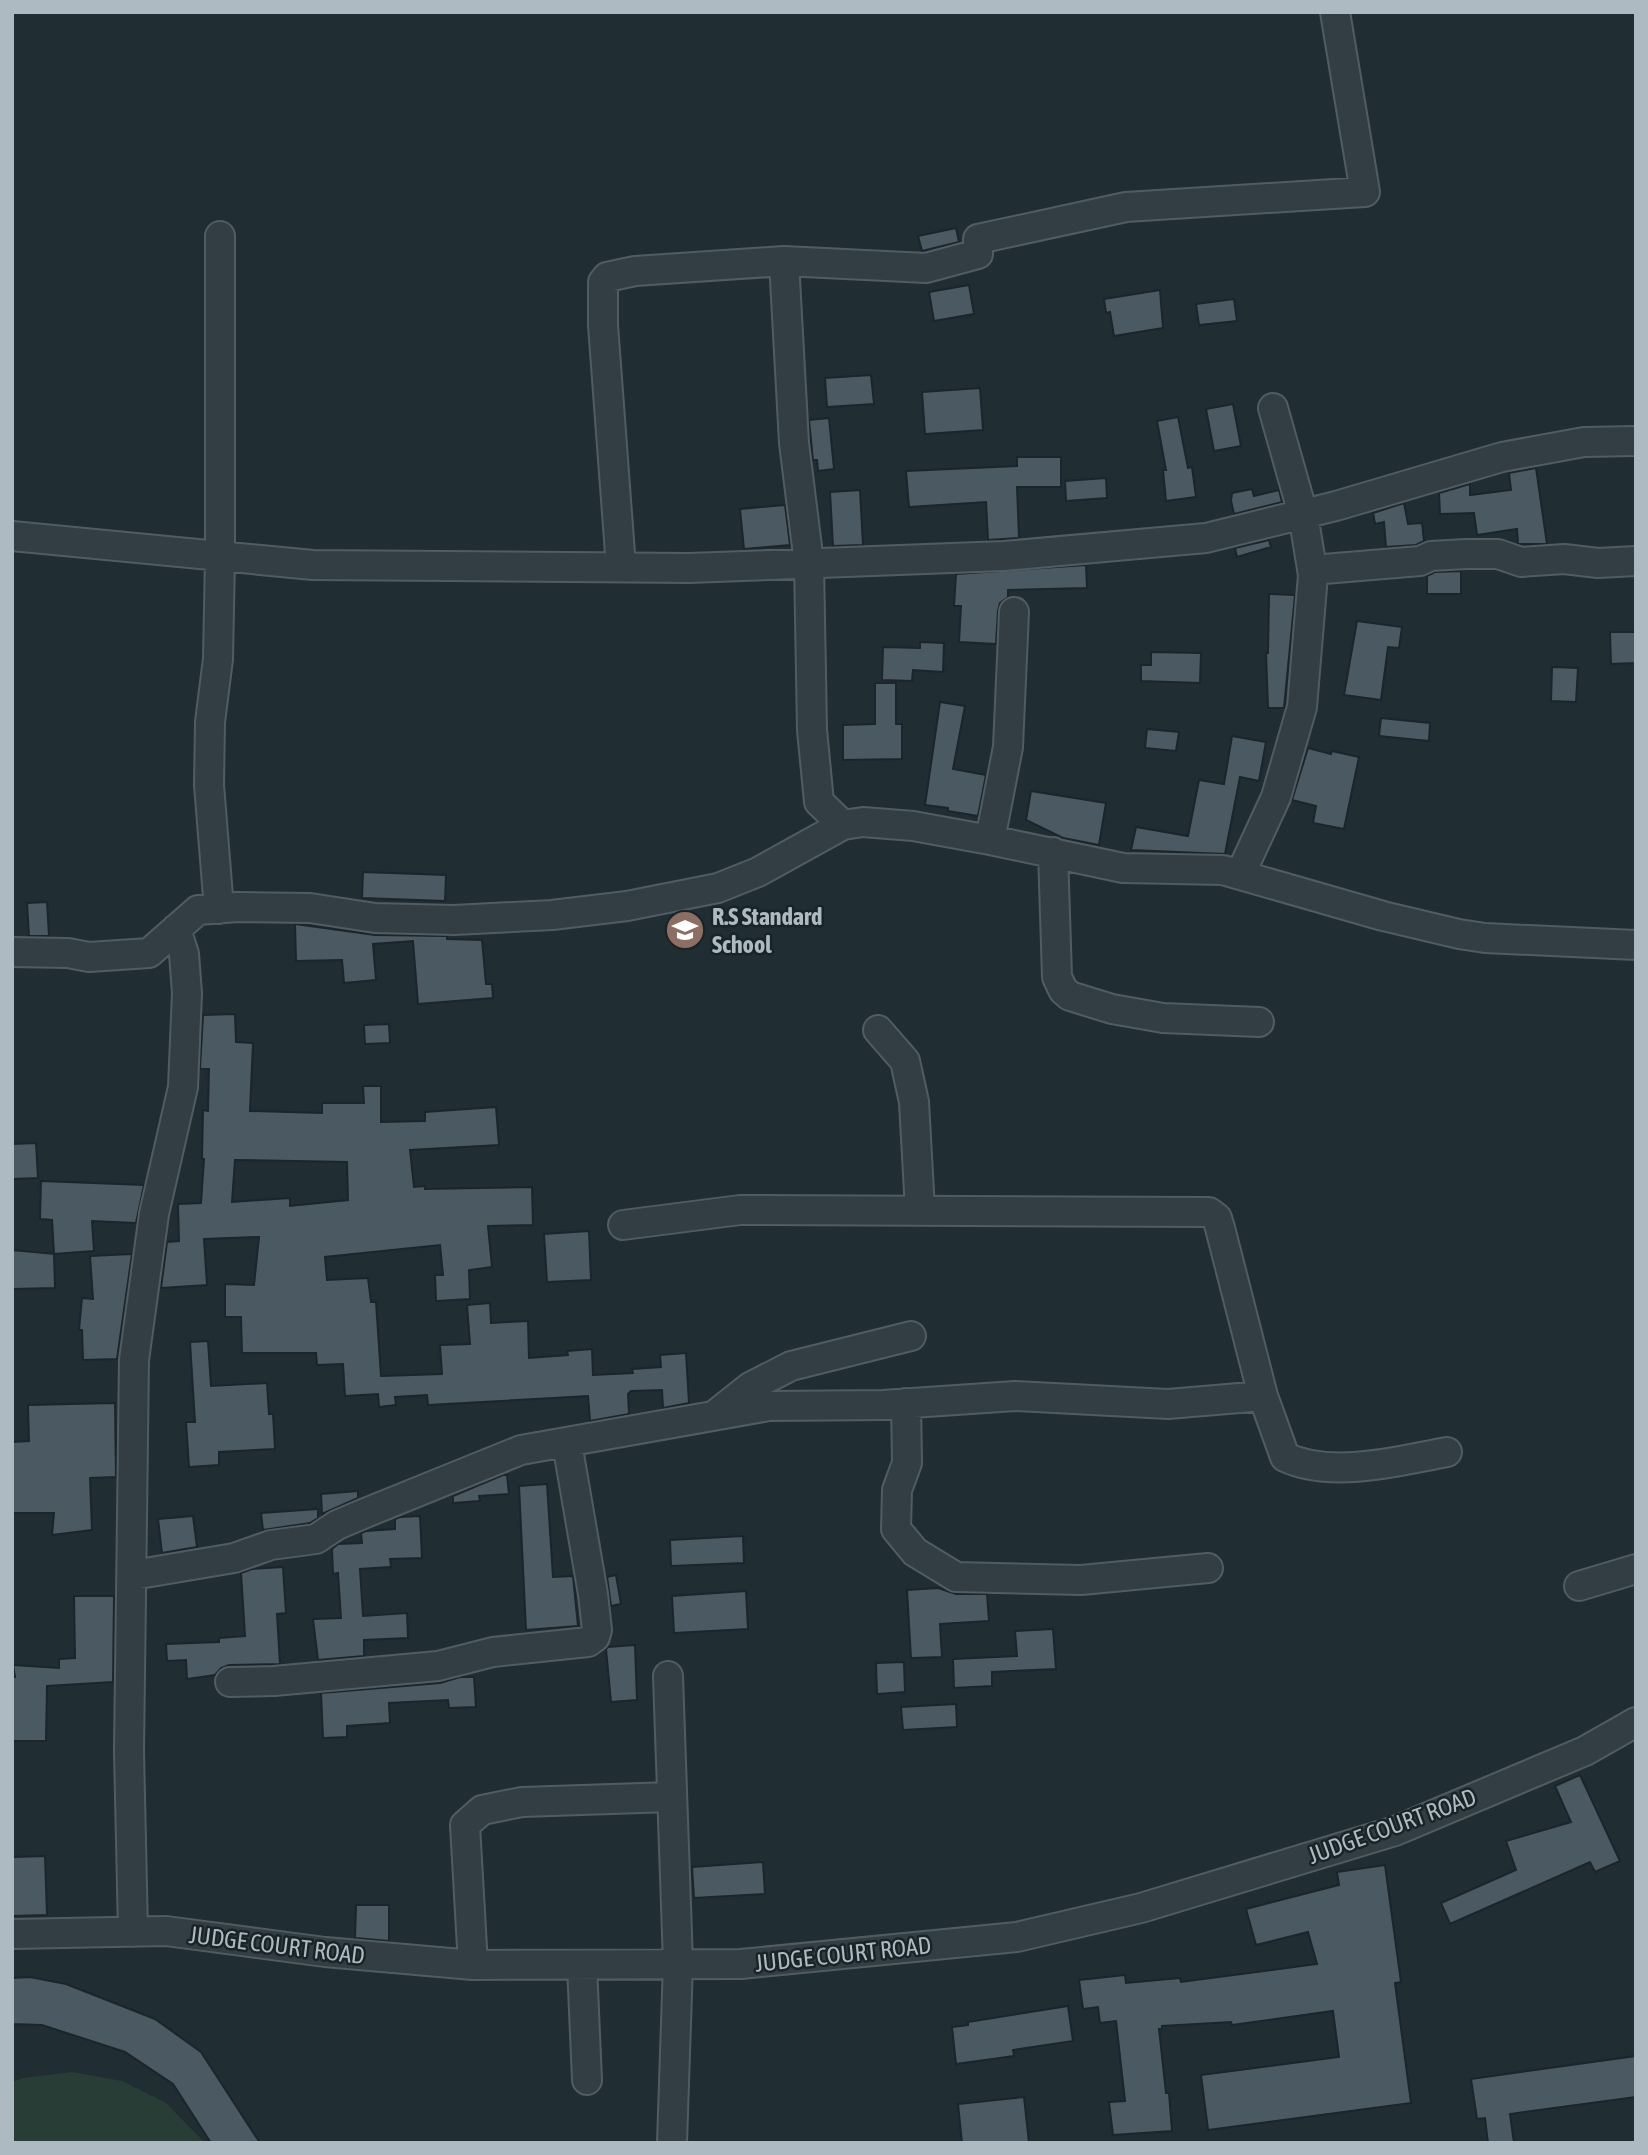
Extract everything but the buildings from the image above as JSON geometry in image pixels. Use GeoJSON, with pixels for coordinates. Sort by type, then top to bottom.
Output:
{"type":"FeatureCollection","features":[{"type":"Feature","properties":{"kind":"street"},"geometry":{"type":"LineString","coordinates":[[621,567],[603,325],[603,282],[607,277],[635,271],[784,261],[926,268],[978,254],[978,239],[1126,207],[1365,192],[1335,12]]}},
{"type":"Feature","properties":{"kind":"street"},"geometry":{"type":"LineString","coordinates":[[219,909],[209,722],[218,659],[220,236]]}},
{"type":"Feature","properties":{"kind":"street"},"geometry":{"type":"LineString","coordinates":[[784,261],[794,443],[808,563],[812,730],[819,802],[843,825]]}},
{"type":"Feature","properties":{"kind":"street"},"geometry":{"type":"LineString","coordinates":[[1240,875],[1276,797],[1302,707],[1312,570],[1303,514],[1273,408]]}},
{"type":"Feature","properties":{"kind":"street"},"geometry":{"type":"LineString","coordinates":[[12,536],[313,565],[689,568],[1004,556],[1206,538],[1303,514],[1502,457],[1584,442],[1636,441]]}},
{"type":"Feature","properties":{"kind":"street"},"geometry":{"type":"LineString","coordinates":[[1312,570],[1420,561],[1431,556],[1466,554],[1498,554],[1521,562],[1564,559],[1598,563],[1636,561]]}},
{"type":"Feature","properties":{"kind":"street"},"geometry":{"type":"LineString","coordinates":[[990,840],[1008,747],[1014,612]]}},
{"type":"Feature","properties":{"kind":"street"},"geometry":{"type":"LineString","coordinates":[[12,952],[68,953],[89,957],[141,955],[149,953],[198,910],[310,908],[375,918],[454,920],[552,915],[627,906],[719,888],[758,873],[853,822],[878,822],[990,840],[1123,868],[1205,869],[1240,875],[1382,916],[1459,934],[1485,938],[1636,945]]}},
{"type":"Feature","properties":{"kind":"street"},"geometry":{"type":"LineString","coordinates":[[1054,852],[1057,978],[1063,990],[1070,996],[1112,1009],[1163,1018],[1259,1022]]}},
{"type":"Feature","properties":{"kind":"street"},"geometry":{"type":"LineString","coordinates":[[134,1932],[129,1751],[134,1360],[154,1214],[183,1087],[187,993],[184,954],[176,929]]}},
{"type":"Feature","properties":{"kind":"street"},"geometry":{"type":"LineString","coordinates":[[878,1030],[905,1061],[914,1102],[920,1210]]}},
{"type":"Feature","properties":{"kind":"street"},"geometry":{"type":"LineString","coordinates":[[623,1225],[740,1210],[1209,1212],[1217,1218],[1220,1227],[1263,1396],[1285,1457],[1296,1462],[1354,1468],[1447,1452]]}},
{"type":"Feature","properties":{"kind":"street"},"geometry":{"type":"LineString","coordinates":[[714,1415],[750,1387],[791,1367],[911,1336]]}},
{"type":"Feature","properties":{"kind":"street"},"geometry":{"type":"LineString","coordinates":[[133,1575],[234,1558],[271,1545],[316,1539],[355,1518],[521,1450],[769,1406],[906,1403],[1015,1396],[1168,1404],[1263,1396]]}},
{"type":"Feature","properties":{"kind":"street"},"geometry":{"type":"LineString","coordinates":[[906,1403],[907,1463],[897,1490],[896,1530],[915,1552],[956,1577],[1081,1580],[1208,1568]]}},
{"type":"Feature","properties":{"kind":"street"},"geometry":{"type":"LineString","coordinates":[[230,1682],[274,1681],[438,1666],[493,1652],[588,1642],[595,1637],[597,1630],[567,1443]]}},
{"type":"Feature","properties":{"kind":"street"},"geometry":{"type":"LineString","coordinates":[[1579,1586],[1636,1569]]}},
{"type":"Feature","properties":{"kind":"street"},"geometry":{"type":"LineString","coordinates":[[668,1676],[677,1916],[672,2143]]}},
{"type":"Feature","properties":{"kind":"street","name":"JUDGE COURT ROAD"},"geometry":{"type":"LineString","coordinates":[[12,1934],[166,1931],[325,1952],[473,1965],[741,1964],[1017,1937],[1142,1908],[1395,1830],[1585,1751],[1636,1722]]}},
{"type":"Feature","properties":{"kind":"street"},"geometry":{"type":"LineString","coordinates":[[473,1965],[465,1825],[482,1810],[522,1802],[671,1797]]}},
{"type":"Feature","properties":{"kind":"street"},"geometry":{"type":"LineString","coordinates":[[582,1965],[587,2080]]}},
{"type":"Feature","properties":{"kind":"green space"},"geometry":{"type":"Polygon","coordinates":[[[72,2072],[122,2081],[166,2103],[205,2143],[12,2143],[12,2082],[23,2078],[72,2072]]]}},
{"type":"Feature","properties":{"kind":"place","name":"R.S Standard School"},"geometry":{"type":"Point","coordinates":[685,930]}}]}
